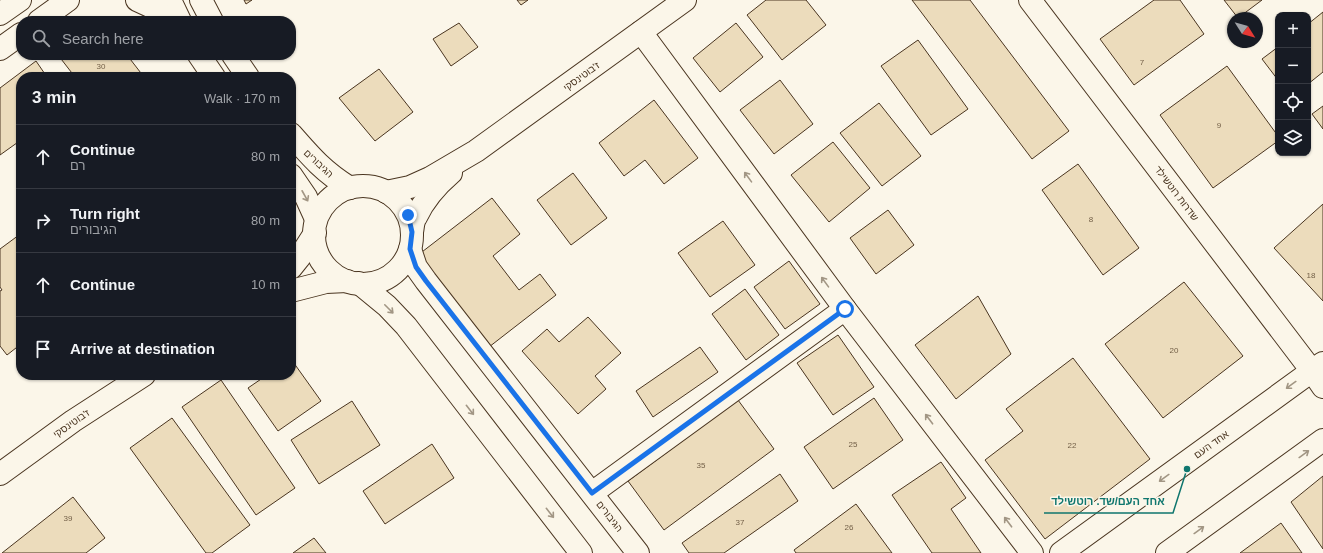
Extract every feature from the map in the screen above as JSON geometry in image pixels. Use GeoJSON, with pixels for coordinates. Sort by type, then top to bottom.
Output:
{"type":"FeatureCollection","features":[{"type":"Feature","properties":{"kind":"street"},"geometry":{"type":"LineString","coordinates":[[0,14],[20,0]]}},
{"type":"Feature","properties":{"kind":"street"},"geometry":{"type":"LineString","coordinates":[[46,16],[69,0]]}},
{"type":"Feature","properties":{"kind":"street"},"geometry":{"type":"LineString","coordinates":[[137,0],[150,6],[163,16]]}},
{"type":"Feature","properties":{"kind":"street"},"geometry":{"type":"LineString","coordinates":[[170,0],[178,16]]}},
{"type":"Feature","properties":{"kind":"street"},"geometry":{"type":"LineString","coordinates":[[202,0],[210,16]]}},
{"type":"Feature","properties":{"kind":"street","name":"ז'בוטינסקי"},"geometry":{"type":"LineString","coordinates":[[386,192],[410,187],[430,178],[476,151],[685,0]]}},
{"type":"Feature","properties":{"kind":"street","name":"שדרות רוטשילד"},"geometry":{"type":"LineString","coordinates":[[1030,0],[1319,374]]}},
{"type":"Feature","properties":{"kind":"street"},"geometry":{"type":"LineString","coordinates":[[641,32],[845,309],[1032,553]]}},
{"type":"Feature","properties":{"kind":"street"},"geometry":{"type":"LineString","coordinates":[[0,49],[16,38]]}},
{"type":"Feature","properties":{"kind":"street"},"geometry":{"type":"LineString","coordinates":[[202,60],[211,72]]}},
{"type":"Feature","properties":{"kind":"street"},"geometry":{"type":"LineString","coordinates":[[236,60],[245,72]]}},
{"type":"Feature","properties":{"kind":"street","name":"הגיבורים"},"geometry":{"type":"LineString","coordinates":[[296,140],[311,158],[332,176],[350,188]]}},
{"type":"Feature","properties":{"kind":"street","name":"ז'בוטינסקי"},"geometry":{"type":"LineString","coordinates":[[411,240],[415,218],[434,190],[443,180],[476,151]]}},
{"type":"Feature","properties":{"kind":"street"},"geometry":{"type":"LineString","coordinates":[[296,182],[306,196],[316,226],[314,243],[319,259],[330,272],[353,282],[387,306],[406,326],[582,553]]}},
{"type":"Feature","properties":{"kind":"street"},"geometry":{"type":"LineString","coordinates":[[296,262],[316,226],[325,204],[335,195],[350,188],[369,186],[386,192],[399,202],[408,215],[411,240],[405,259],[394,272],[384,279],[368,284],[353,282],[326,282],[296,290]]}},
{"type":"Feature","properties":{"kind":"street","name":"הגיבורים"},"geometry":{"type":"LineString","coordinates":[[411,240],[416,267],[426,281],[638,553]]}},
{"type":"Feature","properties":{"kind":"street"},"geometry":{"type":"LineString","coordinates":[[592,493],[845,309]]}},
{"type":"Feature","properties":{"kind":"street","name":"אחד העם"},"geometry":{"type":"LineString","coordinates":[[1061,553],[1319,374]]}},
{"type":"Feature","properties":{"kind":"street","name":"ז'בוטינסקי"},"geometry":{"type":"LineString","coordinates":[[0,474],[73,421],[136,380]]}},
{"type":"Feature","properties":{"kind":"street"},"geometry":{"type":"LineString","coordinates":[[1167,553],[1323,440]]}},
{"type":"Feature","properties":{"kind":"building"},"geometry":{"type":"Polygon","coordinates":[[[244,0],[252,0],[246,4],[244,0]]]}},
{"type":"Feature","properties":{"kind":"building"},"geometry":{"type":"Polygon","coordinates":[[[517,0],[528,0],[521,5],[517,0]]]}},
{"type":"Feature","properties":{"kind":"building"},"geometry":{"type":"Polygon","coordinates":[[[766,0],[806,0],[826,25],[782,60],[747,15],[766,0]]]}},
{"type":"Feature","properties":{"kind":"building"},"geometry":{"type":"Polygon","coordinates":[[[912,0],[970,0],[1069,131],[1032,159],[912,0]]]}},
{"type":"Feature","properties":{"kind":"building"},"geometry":{"type":"Polygon","coordinates":[[[1154,0],[1180,0],[1204,34],[1134,85],[1100,39],[1154,0]]]}},
{"type":"Feature","properties":{"kind":"building"},"geometry":{"type":"Polygon","coordinates":[[[1224,0],[1262,0],[1246,12],[1233,12],[1224,0]]]}},
{"type":"Feature","properties":{"kind":"building"},"geometry":{"type":"Polygon","coordinates":[[[1323,12],[1323,72],[1311,82],[1311,48],[1311,22],[1323,12]]]}},
{"type":"Feature","properties":{"kind":"building"},"geometry":{"type":"Polygon","coordinates":[[[459,23],[478,47],[451,66],[433,39],[459,23]]]}},
{"type":"Feature","properties":{"kind":"building"},"geometry":{"type":"Polygon","coordinates":[[[736,23],[763,57],[720,92],[693,58],[736,23]]]}},
{"type":"Feature","properties":{"kind":"building"},"geometry":{"type":"Polygon","coordinates":[[[918,40],[968,109],[931,135],[881,66],[918,40]]]}},
{"type":"Feature","properties":{"kind":"building"},"geometry":{"type":"Polygon","coordinates":[[[1275,49],[1275,76],[1262,59],[1275,49]]]}},
{"type":"Feature","properties":{"kind":"building"},"geometry":{"type":"Polygon","coordinates":[[[62,60],[131,60],[140,72],[71,72],[62,60]]]}},
{"type":"Feature","properties":{"kind":"building"},"geometry":{"type":"Polygon","coordinates":[[[36,61],[44,72],[21,72],[36,61]]]}},
{"type":"Feature","properties":{"kind":"building"},"geometry":{"type":"Polygon","coordinates":[[[1227,66],[1275,132],[1275,143],[1213,188],[1160,115],[1227,66]]]}},
{"type":"Feature","properties":{"kind":"building"},"geometry":{"type":"Polygon","coordinates":[[[379,69],[413,112],[375,141],[339,98],[379,69]]]}},
{"type":"Feature","properties":{"kind":"building"},"geometry":{"type":"Polygon","coordinates":[[[16,76],[16,144],[0,155],[0,88],[16,76]]]}},
{"type":"Feature","properties":{"kind":"building"},"geometry":{"type":"Polygon","coordinates":[[[780,80],[813,124],[774,154],[740,110],[780,80]]]}},
{"type":"Feature","properties":{"kind":"building"},"geometry":{"type":"Polygon","coordinates":[[[654,100],[698,158],[664,184],[645,160],[624,176],[599,143],[654,100]]]}},
{"type":"Feature","properties":{"kind":"building"},"geometry":{"type":"Polygon","coordinates":[[[879,103],[921,156],[882,186],[840,133],[879,103]]]}},
{"type":"Feature","properties":{"kind":"building"},"geometry":{"type":"Polygon","coordinates":[[[1323,106],[1323,129],[1312,114],[1323,106]]]}},
{"type":"Feature","properties":{"kind":"building"},"geometry":{"type":"Polygon","coordinates":[[[833,142],[870,188],[829,222],[791,175],[833,142]]]}},
{"type":"Feature","properties":{"kind":"building"},"geometry":{"type":"Polygon","coordinates":[[[1078,164],[1139,248],[1103,275],[1042,190],[1078,164]]]}},
{"type":"Feature","properties":{"kind":"building"},"geometry":{"type":"Polygon","coordinates":[[[573,173],[607,218],[571,245],[537,200],[573,173]]]}},
{"type":"Feature","properties":{"kind":"building"},"geometry":{"type":"Polygon","coordinates":[[[492,198],[520,234],[493,256],[519,290],[540,274],[556,295],[489,347],[418,255],[492,198]]]}},
{"type":"Feature","properties":{"kind":"building"},"geometry":{"type":"Polygon","coordinates":[[[1323,204],[1323,301],[1274,248],[1323,204]]]}},
{"type":"Feature","properties":{"kind":"building"},"geometry":{"type":"Polygon","coordinates":[[[888,210],[914,245],[876,274],[850,238],[888,210]]]}},
{"type":"Feature","properties":{"kind":"building"},"geometry":{"type":"Polygon","coordinates":[[[723,221],[755,265],[710,297],[678,253],[723,221]]]}},
{"type":"Feature","properties":{"kind":"building"},"geometry":{"type":"Polygon","coordinates":[[[16,237],[16,348],[7,355],[0,346],[0,291],[2,290],[0,287],[0,249],[16,237]]]}},
{"type":"Feature","properties":{"kind":"building"},"geometry":{"type":"Polygon","coordinates":[[[789,261],[820,304],[785,329],[754,287],[789,261]]]}},
{"type":"Feature","properties":{"kind":"building"},"geometry":{"type":"Polygon","coordinates":[[[1184,282],[1243,356],[1163,418],[1105,344],[1184,282]]]}},
{"type":"Feature","properties":{"kind":"building"},"geometry":{"type":"Polygon","coordinates":[[[745,289],[779,335],[746,360],[712,314],[745,289]]]}},
{"type":"Feature","properties":{"kind":"building"},"geometry":{"type":"Polygon","coordinates":[[[978,296],[1011,354],[956,399],[915,345],[978,296]]]}},
{"type":"Feature","properties":{"kind":"building"},"geometry":{"type":"Polygon","coordinates":[[[588,317],[621,353],[595,376],[606,389],[578,414],[522,351],[547,329],[559,342],[588,317]]]}},
{"type":"Feature","properties":{"kind":"building"},"geometry":{"type":"Polygon","coordinates":[[[838,335],[874,387],[833,415],[797,363],[838,335]]]}},
{"type":"Feature","properties":{"kind":"building"},"geometry":{"type":"Polygon","coordinates":[[[700,347],[718,372],[653,417],[636,391],[700,347]]]}},
{"type":"Feature","properties":{"kind":"building"},"geometry":{"type":"Polygon","coordinates":[[[1073,358],[1150,459],[1045,539],[985,460],[1023,431],[1006,409],[1073,358]]]}},
{"type":"Feature","properties":{"kind":"building"},"geometry":{"type":"Polygon","coordinates":[[[296,366],[321,401],[278,431],[248,388],[260,380],[296,380],[296,366]]]}},
{"type":"Feature","properties":{"kind":"building"},"geometry":{"type":"Polygon","coordinates":[[[221,380],[295,488],[256,515],[182,407],[221,380]]]}},
{"type":"Feature","properties":{"kind":"building"},"geometry":{"type":"Polygon","coordinates":[[[874,398],[903,440],[833,489],[804,447],[874,398]]]}},
{"type":"Feature","properties":{"kind":"building"},"geometry":{"type":"Polygon","coordinates":[[[738,400],[774,449],[664,530],[628,481],[738,400]]]}},
{"type":"Feature","properties":{"kind":"building"},"geometry":{"type":"Polygon","coordinates":[[[352,401],[380,445],[319,484],[291,440],[352,401]]]}},
{"type":"Feature","properties":{"kind":"building"},"geometry":{"type":"Polygon","coordinates":[[[172,418],[250,525],[212,553],[206,553],[130,448],[172,418]]]}},
{"type":"Feature","properties":{"kind":"building"},"geometry":{"type":"Polygon","coordinates":[[[432,444],[454,478],[385,524],[363,491],[432,444]]]}},
{"type":"Feature","properties":{"kind":"building"},"geometry":{"type":"Polygon","coordinates":[[[941,462],[966,498],[951,509],[981,553],[932,553],[892,495],[941,462]]]}},
{"type":"Feature","properties":{"kind":"building"},"geometry":{"type":"Polygon","coordinates":[[[780,474],[798,501],[724,553],[689,553],[682,543],[780,474]]]}},
{"type":"Feature","properties":{"kind":"building"},"geometry":{"type":"Polygon","coordinates":[[[1323,476],[1323,549],[1291,502],[1323,476]]]}},
{"type":"Feature","properties":{"kind":"building"},"geometry":{"type":"Polygon","coordinates":[[[73,497],[105,538],[86,553],[2,553],[73,497]]]}},
{"type":"Feature","properties":{"kind":"building"},"geometry":{"type":"Polygon","coordinates":[[[856,504],[892,553],[796,553],[794,550],[856,504]]]}},
{"type":"Feature","properties":{"kind":"building"},"geometry":{"type":"Polygon","coordinates":[[[1281,523],[1302,553],[1240,553],[1281,523]]]}},
{"type":"Feature","properties":{"kind":"building"},"geometry":{"type":"Polygon","coordinates":[[[314,538],[326,553],[293,553],[314,538]]]}},
{"type":"Feature","properties":{"kind":"place","name":"אחד העם/שד. רוטשילד"},"geometry":{"type":"Point","coordinates":[1187,469]}},
{"type":"Feature","properties":{"kind":"route"},"geometry":{"type":"LineString","coordinates":[[408,215],[412,232],[410,249],[416,267],[592,493],[845,309]]}}]}
